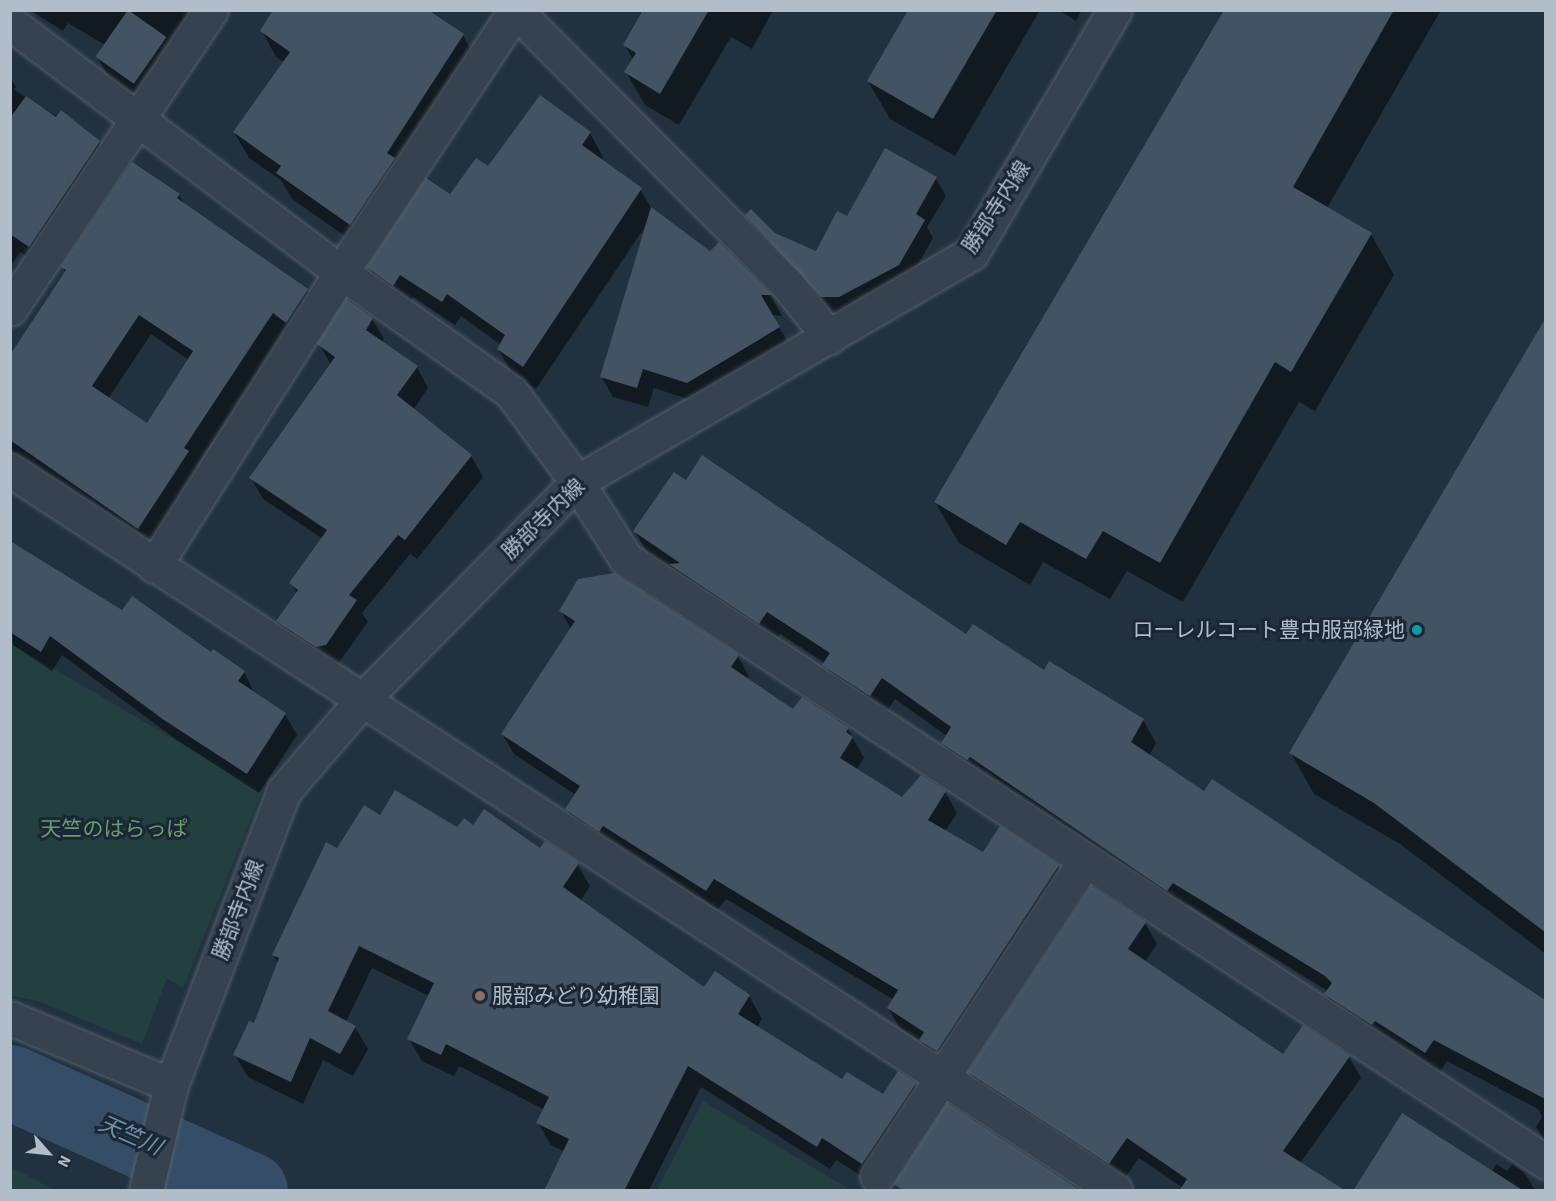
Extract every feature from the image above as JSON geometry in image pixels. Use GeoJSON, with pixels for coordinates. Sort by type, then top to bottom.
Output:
{"type":"FeatureCollection","features":[{"type":"Feature","properties":{"kind":"street"},"geometry":{"type":"LineString","coordinates":[[10,309],[141,119],[211,10]]}},
{"type":"Feature","properties":{"kind":"street","name":"勝部寺内線"},"geometry":{"type":"LineString","coordinates":[[146,1188],[168,1096],[284,791],[363,699],[577,482],[971,254],[1115,10]]}},
{"type":"Feature","properties":{"kind":"street"},"geometry":{"type":"LineString","coordinates":[[154,566],[341,272],[515,11],[787,284],[829,337]]}},
{"type":"Feature","properties":{"kind":"street"},"geometry":{"type":"LineString","coordinates":[[10,23],[141,119],[341,272],[512,392],[577,482],[626,559],[1084,862],[1545,1162]]}},
{"type":"Feature","properties":{"kind":"street"},"geometry":{"type":"LineString","coordinates":[[10,471],[1115,1191]]}},
{"type":"Feature","properties":{"kind":"street"},"geometry":{"type":"LineString","coordinates":[[876,1176],[1084,862]]}},
{"type":"Feature","properties":{"kind":"street"},"geometry":{"type":"LineString","coordinates":[[10,1018],[168,1096]]}},
{"type":"Feature","properties":{"kind":"green space","name":"天竺のはらっぱ"},"geometry":{"type":"Polygon","coordinates":[[[10,643],[262,791],[183,988],[167,978],[142,1044],[38,1001],[11,996],[10,643]]]}},
{"type":"Feature","properties":{"kind":"green space"},"geometry":{"type":"Polygon","coordinates":[[[703,1101],[851,1190],[657,1190],[703,1101]]]}},
{"type":"Feature","properties":{"kind":"green space"},"geometry":{"type":"Polygon","coordinates":[[[11,1167],[54,1190],[11,1190],[11,1167]]]}},
{"type":"Feature","properties":{"kind":"building"},"geometry":{"type":"Polygon","coordinates":[[[128,10],[167,37],[134,84],[95,57],[128,10]]]}},
{"type":"Feature","properties":{"kind":"building"},"geometry":{"type":"Polygon","coordinates":[[[273,10],[428,10],[464,34],[387,153],[395,158],[350,225],[276,173],[281,166],[233,132],[290,52],[260,31],[273,10]]]}},
{"type":"Feature","properties":{"kind":"building"},"geometry":{"type":"Polygon","coordinates":[[[643,10],[709,10],[660,94],[624,72],[636,53],[623,45],[643,10]]]}},
{"type":"Feature","properties":{"kind":"building"},"geometry":{"type":"Polygon","coordinates":[[[908,10],[997,10],[933,119],[867,81],[908,10]]]}},
{"type":"Feature","properties":{"kind":"building"},"geometry":{"type":"Polygon","coordinates":[[[1224,10],[1394,10],[1293,187],[1372,233],[1291,372],[1275,362],[1160,563],[1103,531],[1086,559],[1020,522],[1006,545],[934,502],[1224,10]]]}},
{"type":"Feature","properties":{"kind":"building"},"geometry":{"type":"Polygon","coordinates":[[[540,95],[591,132],[582,145],[642,188],[523,367],[497,349],[505,335],[447,294],[442,302],[400,275],[393,286],[367,267],[426,178],[450,194],[476,158],[488,166],[540,95]]]}},
{"type":"Feature","properties":{"kind":"building"},"geometry":{"type":"Polygon","coordinates":[[[26,96],[56,117],[61,110],[100,141],[29,247],[10,234],[10,118],[26,96]]]}},
{"type":"Feature","properties":{"kind":"building"},"geometry":{"type":"Polygon","coordinates":[[[885,148],[937,177],[916,214],[925,220],[899,265],[839,297],[821,297],[745,215],[751,209],[775,233],[816,251],[837,211],[847,216],[885,148]]]}},
{"type":"Feature","properties":{"kind":"building"},"geometry":{"type":"Polygon","coordinates":[[[132,162],[180,194],[177,198],[308,289],[286,323],[273,313],[184,448],[189,451],[138,529],[10,440],[10,355],[66,270],[61,267],[132,162]],[[139,315],[92,386],[147,423],[193,351],[139,315]]]}},
{"type":"Feature","properties":{"kind":"building"},"geometry":{"type":"Polygon","coordinates":[[[651,207],[710,251],[719,242],[772,295],[761,295],[780,327],[687,383],[643,369],[637,388],[600,377],[651,207]]]}},
{"type":"Feature","properties":{"kind":"building"},"geometry":{"type":"Polygon","coordinates":[[[346,299],[373,318],[366,330],[418,366],[397,395],[472,455],[405,540],[398,535],[349,595],[357,600],[326,645],[316,647],[276,621],[298,590],[289,583],[327,530],[249,478],[335,357],[317,344],[346,299]]]}},
{"type":"Feature","properties":{"kind":"building"},"geometry":{"type":"Polygon","coordinates":[[[1545,319],[1545,932],[1374,803],[1289,753],[1545,319]]]}},
{"type":"Feature","properties":{"kind":"building"},"geometry":{"type":"Polygon","coordinates":[[[702,455],[966,634],[973,624],[1044,670],[1049,661],[1144,719],[1131,742],[1204,791],[1212,779],[1545,1000],[1545,1099],[1434,1040],[1425,1053],[1375,1021],[1372,1025],[1324,994],[1332,983],[1325,976],[1173,883],[1167,891],[970,757],[967,760],[941,743],[951,727],[882,678],[870,696],[822,665],[830,653],[767,612],[759,624],[669,564],[680,563],[633,531],[674,472],[686,480],[702,455]]]}},
{"type":"Feature","properties":{"kind":"building"},"geometry":{"type":"Polygon","coordinates":[[[10,541],[122,610],[132,596],[211,652],[213,649],[245,671],[238,681],[286,713],[247,774],[164,720],[50,636],[41,652],[10,632],[10,541]]]}},
{"type":"Feature","properties":{"kind":"building"},"geometry":{"type":"Polygon","coordinates":[[[614,573],[739,655],[731,667],[793,709],[802,697],[849,728],[846,732],[853,737],[840,758],[902,797],[921,775],[946,791],[928,820],[983,852],[1000,826],[1059,865],[937,1051],[919,1040],[924,1032],[887,1008],[898,990],[714,879],[706,891],[603,826],[599,832],[565,809],[580,786],[501,734],[575,621],[559,611],[578,579],[614,573]]]}},
{"type":"Feature","properties":{"kind":"building"},"geometry":{"type":"Polygon","coordinates":[[[395,790],[457,827],[464,818],[473,825],[484,809],[540,848],[545,841],[579,863],[563,887],[704,987],[715,971],[750,995],[738,1014],[842,1079],[847,1072],[883,1094],[898,1071],[916,1083],[862,1164],[822,1138],[817,1147],[688,1066],[624,1191],[544,1191],[569,1139],[536,1123],[549,1097],[446,1044],[441,1055],[407,1039],[434,983],[359,946],[328,1011],[356,1026],[340,1054],[310,1038],[291,1082],[233,1055],[249,1021],[254,1023],[279,958],[272,955],[326,842],[337,848],[364,805],[380,815],[395,790]]]}},
{"type":"Feature","properties":{"kind":"building"},"geometry":{"type":"Polygon","coordinates":[[[1091,886],[1146,922],[1128,949],[1283,1054],[1303,1025],[1350,1056],[1283,1151],[1346,1191],[1179,1191],[1187,1179],[1127,1138],[1109,1164],[968,1072],[1091,886]]]}},
{"type":"Feature","properties":{"kind":"building"},"geometry":{"type":"Polygon","coordinates":[[[947,1103],[1081,1191],[904,1191],[894,1184],[947,1103]]]}},
{"type":"Feature","properties":{"kind":"building"},"geometry":{"type":"Polygon","coordinates":[[[1402,1113],[1524,1191],[1353,1191],[1402,1113]]]}},
{"type":"Feature","properties":{"kind":"waterway","name":"天竺川"},"geometry":{"type":"LineString","coordinates":[[10,1082],[250,1190]]}},
{"type":"Feature","properties":{"kind":"place","name":"ローレルコート豊中服部緑地"},"geometry":{"type":"Point","coordinates":[1417,630]}},
{"type":"Feature","properties":{"kind":"place","name":"服部みどり幼稚園"},"geometry":{"type":"Point","coordinates":[480,996]}}]}
